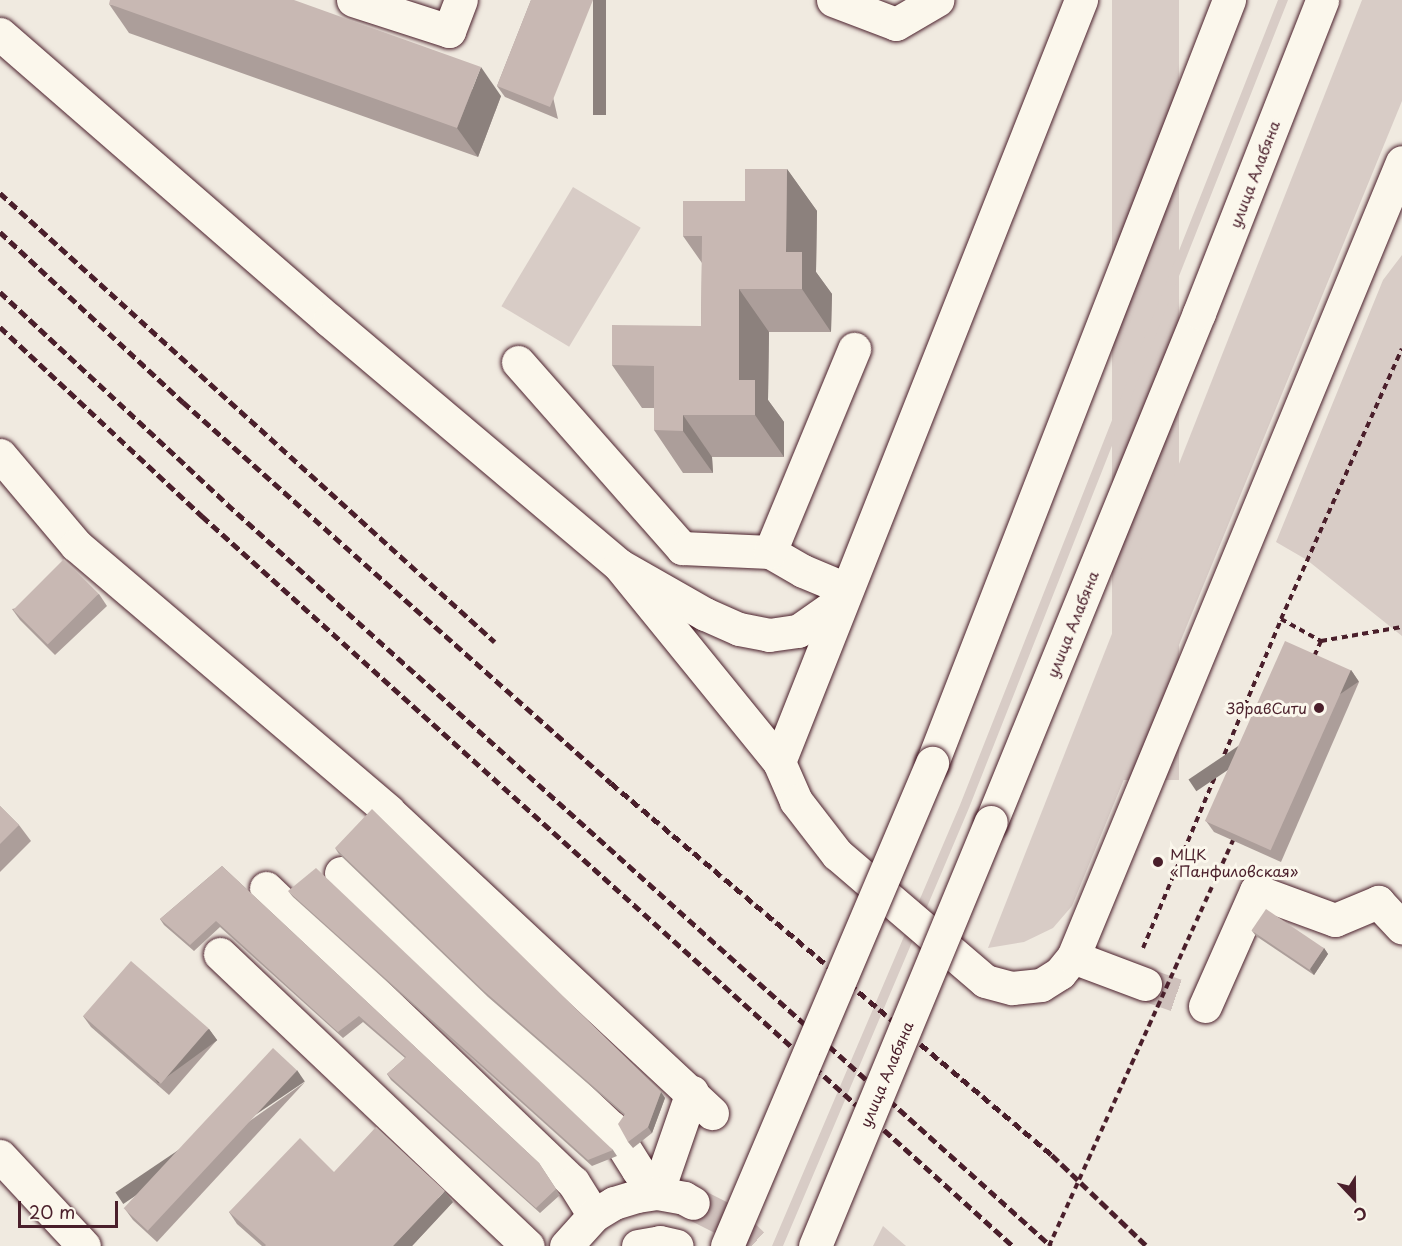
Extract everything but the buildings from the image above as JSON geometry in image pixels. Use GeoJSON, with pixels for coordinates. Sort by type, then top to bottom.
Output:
{"type":"FeatureCollection","features":[{"type":"Feature","properties":{"kind":"street"},"geometry":{"type":"LineString","coordinates":[[353,0],[449,31],[461,0]]}},
{"type":"Feature","properties":{"kind":"street"},"geometry":{"type":"LineString","coordinates":[[833,0],[896,24],[937,0]]}},
{"type":"Feature","properties":{"kind":"street"},"geometry":{"type":"LineString","coordinates":[[779,762],[1081,0]]}},
{"type":"Feature","properties":{"kind":"street"},"geometry":{"type":"LineString","coordinates":[[727,1246],[932,763],[1229,0]]}},
{"type":"Feature","properties":{"kind":"street","name":"улица Алабяна"},"geometry":{"type":"LineString","coordinates":[[815,1246],[1199,313],[1322,0]]}},
{"type":"Feature","properties":{"kind":"street"},"geometry":{"type":"LineString","coordinates":[[0,34],[328,320],[619,565],[705,614],[738,629],[769,635],[798,631],[844,594]]}},
{"type":"Feature","properties":{"kind":"street"},"geometry":{"type":"LineString","coordinates":[[619,565],[779,762],[796,801],[837,854],[985,981],[1012,988],[1041,984],[1060,973],[1073,957],[1402,162]]}},
{"type":"Feature","properties":{"kind":"street"},"geometry":{"type":"LineString","coordinates":[[770,552],[855,349]]}},
{"type":"Feature","properties":{"kind":"street"},"geometry":{"type":"LineString","coordinates":[[518,362],[682,548],[770,552],[844,594]]}},
{"type":"Feature","properties":{"kind":"street"},"geometry":{"type":"LineString","coordinates":[[0,455],[76,545],[388,812],[702,1103],[678,1198]]}},
{"type":"Feature","properties":{"kind":"street"},"geometry":{"type":"LineString","coordinates":[[341,873],[611,1127],[638,1170],[678,1198]]}},
{"type":"Feature","properties":{"kind":"street"},"geometry":{"type":"LineString","coordinates":[[266,888],[573,1182],[594,1215]]}},
{"type":"Feature","properties":{"kind":"street"},"geometry":{"type":"LineString","coordinates":[[1205,1006],[1256,891],[1335,920],[1378,902],[1402,928]]}},
{"type":"Feature","properties":{"kind":"street"},"geometry":{"type":"LineString","coordinates":[[220,954],[528,1246]]}},
{"type":"Feature","properties":{"kind":"street"},"geometry":{"type":"LineString","coordinates":[[1073,957],[1138,981]]}},
{"type":"Feature","properties":{"kind":"street"},"geometry":{"type":"LineString","coordinates":[[0,1156],[84,1246]]}},
{"type":"Feature","properties":{"kind":"street"},"geometry":{"type":"LineString","coordinates":[[566,1246],[594,1215],[614,1203],[637,1196],[678,1198]]}},
{"type":"Feature","properties":{"kind":"street"},"geometry":{"type":"LineString","coordinates":[[638,1246],[660,1242],[677,1246]]}},
{"type":"Feature","properties":{"kind":"path"},"geometry":{"type":"LineString","coordinates":[[1138,981],[1281,619],[1402,349]]}},
{"type":"Feature","properties":{"kind":"path"},"geometry":{"type":"LineString","coordinates":[[1281,619],[1321,641],[1402,627]]}},
{"type":"Feature","properties":{"kind":"path"},"geometry":{"type":"LineString","coordinates":[[1313,661],[1321,641]]}},
{"type":"Feature","properties":{"kind":"path"},"geometry":{"type":"LineString","coordinates":[[1049,1246],[1238,830]]}},
{"type":"Feature","properties":{"kind":"shaded area"},"geometry":{"type":"Polygon","coordinates":[[[1112,0],[1179,0],[1179,780],[1112,780],[1112,0]]]}},
{"type":"Feature","properties":{"kind":"shaded area"},"geometry":{"type":"Polygon","coordinates":[[[1278,0],[1288,0],[969,808],[783,1246],[772,1246],[960,805],[1278,0]]]}},
{"type":"Feature","properties":{"kind":"shaded area"},"geometry":{"type":"Polygon","coordinates":[[[1362,0],[1402,0],[1402,101],[1072,906],[1053,928],[1024,942],[988,948],[1362,0]]]}},
{"type":"Feature","properties":{"kind":"shaded area"},"geometry":{"type":"Polygon","coordinates":[[[573,187],[641,228],[569,347],[501,306],[573,187]]]}},
{"type":"Feature","properties":{"kind":"shaded area"},"geometry":{"type":"Polygon","coordinates":[[[1402,255],[1402,636],[1307,560],[1276,542],[1383,280],[1402,255]]]}},
{"type":"Feature","properties":{"kind":"shaded area"},"geometry":{"type":"Polygon","coordinates":[[[883,1226],[906,1246],[873,1246],[883,1226]]]}},
{"type":"Feature","properties":{"kind":"tunnel"},"geometry":{"type":"LineString","coordinates":[[1145,984],[1188,999]]}},
{"type":"Feature","properties":{"kind":"tunnel"},"geometry":{"type":"LineString","coordinates":[[693,1203],[729,1221],[755,1246]]}},
{"type":"Feature","properties":{"kind":"railway"},"geometry":{"type":"LineString","coordinates":[[0,193],[495,642]]}},
{"type":"Feature","properties":{"kind":"railway"},"geometry":{"type":"LineString","coordinates":[[0,232],[183,402],[611,783],[1052,1155],[1147,1246]]}},
{"type":"Feature","properties":{"kind":"railway"},"geometry":{"type":"LineString","coordinates":[[0,292],[227,504],[1051,1246]]}},
{"type":"Feature","properties":{"kind":"railway"},"geometry":{"type":"LineString","coordinates":[[0,327],[202,516],[1013,1246]]}},
{"type":"Feature","properties":{"kind":"place","name":"ЗдравСити"},"geometry":{"type":"Point","coordinates":[1319,708]}},
{"type":"Feature","properties":{"kind":"place","name":"МЦК «Панфиловская»"},"geometry":{"type":"Point","coordinates":[1158,862]}}]}
